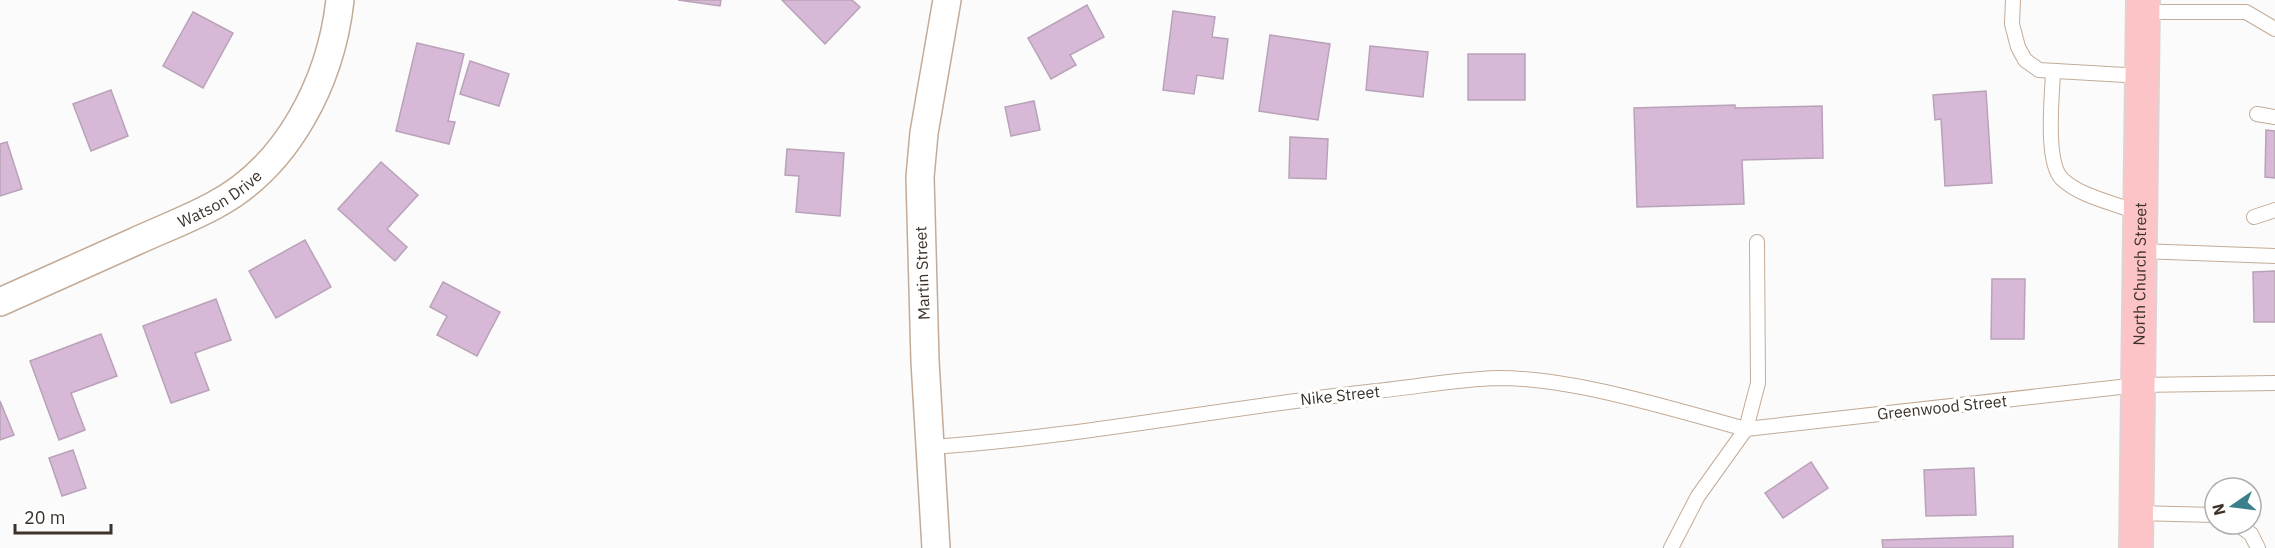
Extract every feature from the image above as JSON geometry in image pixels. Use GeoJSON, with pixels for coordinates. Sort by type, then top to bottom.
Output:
{"type":"FeatureCollection","features":[{"type":"Feature","properties":{"kind":"main road","name":"North Church Street"},"geometry":{"type":"LineString","coordinates":[[2136,548],[2143,6]]}},
{"type":"Feature","properties":{"kind":"street","name":"Watson Drive"},"geometry":{"type":"LineString","coordinates":[[0,302],[215,205],[256,174],[280,150],[309,107],[329,59],[340,0]]}},
{"type":"Feature","properties":{"kind":"street","name":"Martin Street"},"geometry":{"type":"LineString","coordinates":[[936,548],[920,177],[924,133],[947,0]]}},
{"type":"Feature","properties":{"kind":"lane"},"geometry":{"type":"LineString","coordinates":[[2013,0],[2012,24],[2018,47],[2025,60],[2039,70],[2053,73],[2142,76]]}},
{"type":"Feature","properties":{"kind":"lane"},"geometry":{"type":"LineString","coordinates":[[2143,6],[2217,6],[2246,12],[2275,29]]}},
{"type":"Feature","properties":{"kind":"lane"},"geometry":{"type":"LineString","coordinates":[[2053,73],[2053,160],[2060,177],[2076,188],[2140,213]]}},
{"type":"Feature","properties":{"kind":"lane"},"geometry":{"type":"LineString","coordinates":[[2257,114],[2275,117]]}},
{"type":"Feature","properties":{"kind":"lane"},"geometry":{"type":"LineString","coordinates":[[2254,217],[2275,210]]}},
{"type":"Feature","properties":{"kind":"lane"},"geometry":{"type":"LineString","coordinates":[[1671,548],[1698,496],[1746,429],[1758,383],[1757,242]]}},
{"type":"Feature","properties":{"kind":"lane"},"geometry":{"type":"LineString","coordinates":[[2140,251],[2275,256]]}},
{"type":"Feature","properties":{"kind":"lane","name":"Nike Street"},"geometry":{"type":"LineString","coordinates":[[931,447],[991,443],[1270,403],[1498,378],[1555,384],[1640,401],[1746,429]]}},
{"type":"Feature","properties":{"kind":"lane","name":"Greenwood Street"},"geometry":{"type":"LineString","coordinates":[[1746,429],[2138,385],[2275,383]]}},
{"type":"Feature","properties":{"kind":"lane"},"geometry":{"type":"LineString","coordinates":[[2136,513],[2203,515]]}},
{"type":"Feature","properties":{"kind":"building"},"geometry":{"type":"Polygon","coordinates":[[[678,0],[721,0],[720,6],[678,0]]]}},
{"type":"Feature","properties":{"kind":"building"},"geometry":{"type":"Polygon","coordinates":[[[782,0],[852,0],[860,7],[825,44],[782,0]]]}},
{"type":"Feature","properties":{"kind":"building"},"geometry":{"type":"Polygon","coordinates":[[[1087,5],[1104,37],[1070,55],[1076,65],[1051,79],[1028,38],[1087,5]]]}},
{"type":"Feature","properties":{"kind":"building"},"geometry":{"type":"Polygon","coordinates":[[[1173,11],[1215,17],[1212,37],[1228,39],[1223,79],[1197,75],[1194,94],[1163,90],[1173,11]]]}},
{"type":"Feature","properties":{"kind":"building"},"geometry":{"type":"Polygon","coordinates":[[[193,12],[233,33],[203,88],[163,66],[193,12]]]}},
{"type":"Feature","properties":{"kind":"building"},"geometry":{"type":"Polygon","coordinates":[[[1270,35],[1330,44],[1318,120],[1259,111],[1270,35]]]}},
{"type":"Feature","properties":{"kind":"building"},"geometry":{"type":"Polygon","coordinates":[[[417,43],[464,54],[448,121],[455,122],[449,144],[396,131],[417,43]]]}},
{"type":"Feature","properties":{"kind":"building"},"geometry":{"type":"Polygon","coordinates":[[[1370,46],[1428,52],[1423,97],[1366,90],[1370,46]]]}},
{"type":"Feature","properties":{"kind":"building"},"geometry":{"type":"Polygon","coordinates":[[[1468,54],[1525,54],[1525,100],[1468,100],[1468,54]]]}},
{"type":"Feature","properties":{"kind":"building"},"geometry":{"type":"Polygon","coordinates":[[[470,61],[509,74],[499,106],[460,94],[470,61]]]}},
{"type":"Feature","properties":{"kind":"building"},"geometry":{"type":"Polygon","coordinates":[[[111,90],[128,136],[91,151],[73,104],[111,90]]]}},
{"type":"Feature","properties":{"kind":"building"},"geometry":{"type":"Polygon","coordinates":[[[1986,91],[1992,183],[1945,186],[1941,119],[1935,120],[1933,95],[1986,91]]]}},
{"type":"Feature","properties":{"kind":"building"},"geometry":{"type":"Polygon","coordinates":[[[1034,101],[1040,130],[1011,136],[1005,107],[1034,101]]]}},
{"type":"Feature","properties":{"kind":"building"},"geometry":{"type":"Polygon","coordinates":[[[1735,105],[1735,108],[1822,106],[1823,158],[1742,160],[1744,204],[1637,207],[1634,108],[1735,105]]]}},
{"type":"Feature","properties":{"kind":"building"},"geometry":{"type":"Polygon","coordinates":[[[2266,130],[2275,131],[2275,178],[2265,177],[2266,130]]]}},
{"type":"Feature","properties":{"kind":"building"},"geometry":{"type":"Polygon","coordinates":[[[1290,137],[1328,139],[1326,179],[1289,178],[1290,137]]]}},
{"type":"Feature","properties":{"kind":"building"},"geometry":{"type":"Polygon","coordinates":[[[7,142],[22,189],[0,196],[0,144],[7,142]]]}},
{"type":"Feature","properties":{"kind":"building"},"geometry":{"type":"Polygon","coordinates":[[[787,149],[844,153],[840,216],[796,212],[799,176],[785,175],[787,149]]]}},
{"type":"Feature","properties":{"kind":"building"},"geometry":{"type":"Polygon","coordinates":[[[381,162],[418,195],[387,229],[407,247],[395,261],[338,209],[381,162]]]}},
{"type":"Feature","properties":{"kind":"building"},"geometry":{"type":"Polygon","coordinates":[[[305,240],[331,287],[276,318],[249,271],[305,240]]]}},
{"type":"Feature","properties":{"kind":"building"},"geometry":{"type":"Polygon","coordinates":[[[2275,271],[2275,322],[2254,322],[2253,272],[2275,271]]]}},
{"type":"Feature","properties":{"kind":"building"},"geometry":{"type":"Polygon","coordinates":[[[1992,279],[2025,279],[2024,339],[1991,339],[1992,279]]]}},
{"type":"Feature","properties":{"kind":"building"},"geometry":{"type":"Polygon","coordinates":[[[443,282],[500,312],[477,356],[437,335],[447,316],[430,307],[443,282]]]}},
{"type":"Feature","properties":{"kind":"building"},"geometry":{"type":"Polygon","coordinates":[[[216,299],[231,340],[195,353],[209,390],[171,403],[143,326],[216,299]]]}},
{"type":"Feature","properties":{"kind":"building"},"geometry":{"type":"Polygon","coordinates":[[[101,334],[117,376],[71,393],[85,430],[59,440],[30,361],[101,334]]]}},
{"type":"Feature","properties":{"kind":"building"},"geometry":{"type":"Polygon","coordinates":[[[0,401],[14,435],[0,440],[0,401]]]}},
{"type":"Feature","properties":{"kind":"building"},"geometry":{"type":"Polygon","coordinates":[[[73,450],[86,488],[62,496],[49,458],[73,450]]]}},
{"type":"Feature","properties":{"kind":"building"},"geometry":{"type":"Polygon","coordinates":[[[1811,462],[1828,488],[1783,518],[1765,493],[1811,462]]]}},
{"type":"Feature","properties":{"kind":"building"},"geometry":{"type":"Polygon","coordinates":[[[1974,468],[1976,515],[1926,516],[1924,470],[1974,468]]]}},
{"type":"Feature","properties":{"kind":"building"},"geometry":{"type":"Polygon","coordinates":[[[2013,536],[2013,548],[1883,548],[1882,540],[2013,536]]]}}]}
